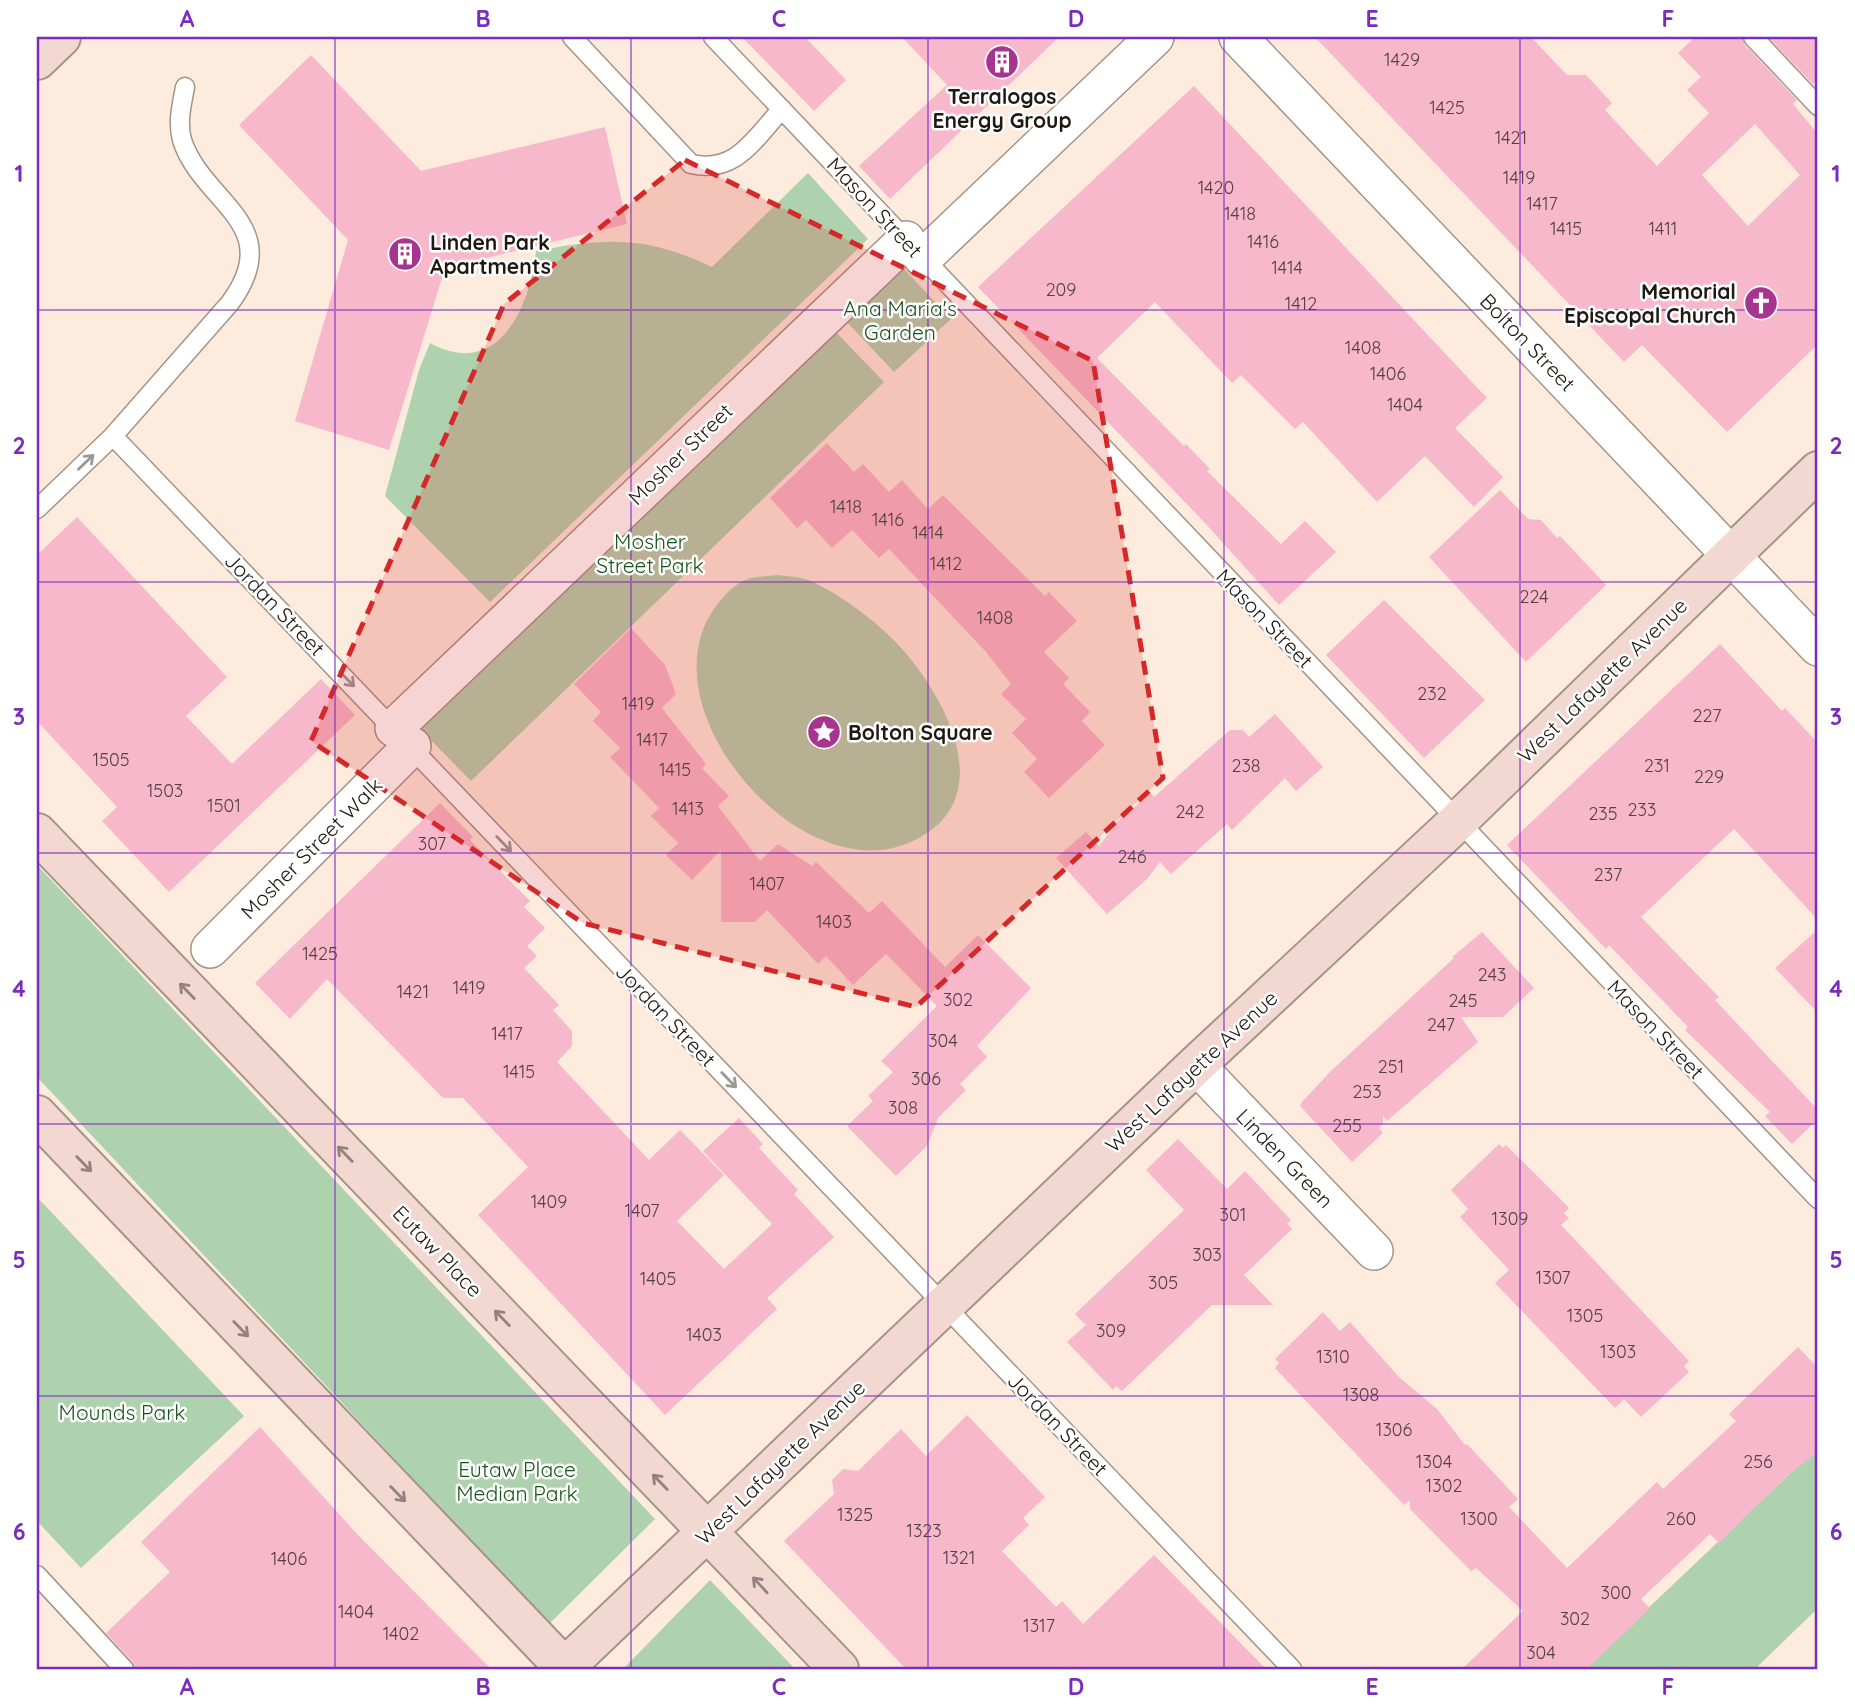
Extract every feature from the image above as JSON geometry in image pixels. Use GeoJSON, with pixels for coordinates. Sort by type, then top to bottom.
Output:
{"type":"FeatureCollection","features":[{"type":"Feature","properties":{"kind":"street"},"geometry":{"type":"LineString","coordinates":[[37,60],[61,37]]}},
{"type":"Feature","properties":{"kind":"street","name":"Mosher Street"},"geometry":{"type":"LineString","coordinates":[[403,737],[914,249],[1155,37]]}},
{"type":"Feature","properties":{"kind":"street","name":"Bolton Street"},"geometry":{"type":"LineString","coordinates":[[1238,37],[1818,647]]}},
{"type":"Feature","properties":{"kind":"street","name":"West Lafayette Avenue"},"geometry":{"type":"LineString","coordinates":[[565,1669],[1196,1065],[1458,821],[1818,471]]}},
{"type":"Feature","properties":{"kind":"street","name":"Mosher Street Walk"},"geometry":{"type":"LineString","coordinates":[[209,949],[403,737]]}},
{"type":"Feature","properties":{"kind":"street","name":"Eutaw Place"},"geometry":{"type":"LineString","coordinates":[[37,832],[839,1669]]}},
{"type":"Feature","properties":{"kind":"street","name":"Linden Green"},"geometry":{"type":"LineString","coordinates":[[1196,1065],[1374,1251]]}},
{"type":"Feature","properties":{"kind":"street"},"geometry":{"type":"LineString","coordinates":[[37,1115],[565,1669]]}},
{"type":"Feature","properties":{"kind":"lane"},"geometry":{"type":"LineString","coordinates":[[572,37],[691,164],[705,167],[734,161],[782,109]]}},
{"type":"Feature","properties":{"kind":"lane","name":"Mason Street"},"geometry":{"type":"LineString","coordinates":[[713,37],[1818,1199]]}},
{"type":"Feature","properties":{"kind":"lane"},"geometry":{"type":"LineString","coordinates":[[1753,37],[1818,106]]}},
{"type":"Feature","properties":{"kind":"lane"},"geometry":{"type":"LineString","coordinates":[[37,509],[113,436],[243,286],[249,261],[243,223],[192,163],[181,139],[179,116],[185,87]]}},
{"type":"Feature","properties":{"kind":"lane","name":"Jordan Street"},"geometry":{"type":"LineString","coordinates":[[113,436],[1292,1669]]}},
{"type":"Feature","properties":{"kind":"lane"},"geometry":{"type":"LineString","coordinates":[[37,1575],[124,1669]]}},
{"type":"Feature","properties":{"kind":"highlighted area"},"geometry":{"type":"Polygon","coordinates":[[[685,160],[1093,361],[1163,778],[916,1007],[583,923],[311,741],[504,304],[685,160]]]}},
{"type":"Feature","properties":{"kind":"green space"},"geometry":{"type":"Polygon","coordinates":[[[808,173],[868,239],[490,602],[385,496],[419,370],[430,343],[454,352],[474,352],[492,345],[518,315],[533,273],[536,251],[584,243],[626,242],[667,249],[712,267],[808,173]]]}},
{"type":"Feature","properties":{"kind":"green space","name":"Ana Maria's Garden"},"geometry":{"type":"Polygon","coordinates":[[[904,269],[951,319],[894,372],[847,322],[904,269]]]}},
{"type":"Feature","properties":{"kind":"green space","name":"Mosher Street Park"},"geometry":{"type":"Polygon","coordinates":[[[830,326],[884,382],[471,781],[416,725],[830,326]]]}},
{"type":"Feature","properties":{"kind":"green space"},"geometry":{"type":"Polygon","coordinates":[[[779,575],[807,580],[851,604],[903,650],[937,698],[950,726],[958,753],[959,780],[952,805],[935,827],[906,844],[863,850],[820,839],[778,814],[742,778],[715,736],[699,691],[698,646],[716,606],[730,590],[748,579],[779,575]]]}},
{"type":"Feature","properties":{"kind":"green space","name":"Eutaw Place Median Park"},"geometry":{"type":"Polygon","coordinates":[[[37,865],[655,1519],[549,1624],[37,1077],[37,865]]]}},
{"type":"Feature","properties":{"kind":"green space","name":"Mounds Park"},"geometry":{"type":"Polygon","coordinates":[[[37,1197],[244,1416],[81,1568],[37,1521],[37,1197]]]}},
{"type":"Feature","properties":{"kind":"green space"},"geometry":{"type":"Polygon","coordinates":[[[1818,1447],[1818,1608],[1755,1669],[1584,1669],[1818,1447]]]}},
{"type":"Feature","properties":{"kind":"green space"},"geometry":{"type":"Polygon","coordinates":[[[710,1580],[795,1669],[623,1669],[710,1580]]]}},
{"type":"Feature","properties":{"kind":"building"},"geometry":{"type":"Polygon","coordinates":[[[742,37],[805,37],[846,80],[814,111],[742,37]]]}},
{"type":"Feature","properties":{"kind":"building"},"geometry":{"type":"Polygon","coordinates":[[[902,37],[1059,37],[890,199],[859,166],[947,85],[902,37]]]}},
{"type":"Feature","properties":{"kind":"building"},"geometry":{"type":"Polygon","coordinates":[[[1315,37],[1531,37],[1567,75],[1586,75],[1612,103],[1605,110],[1657,166],[1709,113],[1687,90],[1701,77],[1678,53],[1695,37],[1742,37],[1745,45],[1797,100],[1793,104],[1818,134],[1818,344],[1727,432],[1642,345],[1624,362],[1315,37]],[[1755,124],[1702,175],[1748,226],[1800,175],[1755,124]]]}},
{"type":"Feature","properties":{"kind":"building"},"geometry":{"type":"Polygon","coordinates":[[[1768,37],[1818,37],[1818,78],[1813,84],[1768,37]]]}},
{"type":"Feature","properties":{"kind":"building","name":"Linden Park Apartments"},"geometry":{"type":"Polygon","coordinates":[[[311,55],[421,171],[605,127],[627,224],[445,268],[389,450],[295,421],[348,240],[239,125],[311,55]]]}},
{"type":"Feature","properties":{"kind":"building"},"geometry":{"type":"Polygon","coordinates":[[[1194,86],[1487,398],[1455,428],[1503,477],[1474,507],[1425,456],[1377,502],[1303,422],[1295,429],[1241,375],[1232,383],[1155,302],[1097,358],[1184,446],[1186,444],[1210,469],[1207,471],[1281,544],[1305,521],[1336,552],[1279,605],[1205,523],[978,287],[1194,86]]]}},
{"type":"Feature","properties":{"kind":"building"},"geometry":{"type":"Polygon","coordinates":[[[827,443],[854,472],[863,464],[889,492],[902,480],[928,509],[943,495],[1045,596],[1049,592],[1077,621],[1044,652],[1069,678],[1063,684],[1090,712],[1082,721],[1105,745],[1049,798],[1024,772],[1037,759],[1012,733],[1026,719],[1001,694],[1011,684],[986,652],[889,549],[879,558],[852,530],[832,548],[806,520],[797,528],[770,498],[827,443]]]}},
{"type":"Feature","properties":{"kind":"building"},"geometry":{"type":"Polygon","coordinates":[[[1500,490],[1528,519],[1541,520],[1557,538],[1560,536],[1606,585],[1526,662],[1429,557],[1500,490]]]}},
{"type":"Feature","properties":{"kind":"building"},"geometry":{"type":"Polygon","coordinates":[[[77,517],[227,677],[186,716],[232,764],[321,679],[355,715],[169,892],[102,821],[117,807],[37,721],[37,555],[77,517]]]}},
{"type":"Feature","properties":{"kind":"building"},"geometry":{"type":"Polygon","coordinates":[[[1384,600],[1485,700],[1424,758],[1326,655],[1384,600]]]}},
{"type":"Feature","properties":{"kind":"building"},"geometry":{"type":"Polygon","coordinates":[[[631,628],[665,665],[676,694],[662,708],[706,764],[702,768],[729,796],[718,806],[760,861],[778,844],[812,866],[816,862],[869,913],[882,901],[945,967],[978,935],[1031,988],[977,1046],[987,1057],[960,1084],[966,1090],[938,1118],[927,1146],[896,1176],[847,1126],[873,1101],[868,1096],[893,1072],[881,1061],[937,1006],[886,954],[853,985],[826,956],[818,964],[767,910],[755,922],[721,922],[721,850],[692,880],[666,855],[678,843],[651,816],[659,808],[610,757],[620,748],[593,721],[601,712],[574,684],[631,628]]]}},
{"type":"Feature","properties":{"kind":"building"},"geometry":{"type":"Polygon","coordinates":[[[1720,644],[1782,711],[1785,708],[1818,743],[1818,920],[1734,829],[1641,917],[1719,997],[1715,1000],[1818,1110],[1818,1119],[1792,1144],[1765,1116],[1770,1112],[1685,1030],[1688,1027],[1609,945],[1606,949],[1507,845],[1720,644]]]}},
{"type":"Feature","properties":{"kind":"building"},"geometry":{"type":"Polygon","coordinates":[[[1275,714],[1323,767],[1296,791],[1285,778],[1232,830],[1227,824],[1171,874],[1160,862],[1147,879],[1107,914],[1056,858],[1086,832],[1099,846],[1118,821],[1151,793],[1154,797],[1230,730],[1243,730],[1249,737],[1275,714]]]}},
{"type":"Feature","properties":{"kind":"building"},"geometry":{"type":"Polygon","coordinates":[[[440,803],[473,837],[470,840],[530,901],[524,907],[545,928],[527,946],[537,956],[524,968],[559,1005],[553,1010],[572,1031],[572,1046],[557,1062],[649,1160],[680,1130],[724,1175],[677,1221],[724,1269],[772,1224],[703,1151],[739,1118],[763,1144],[759,1148],[798,1190],[794,1194],[834,1237],[767,1298],[777,1309],[665,1415],[478,1215],[528,1167],[463,1098],[443,1098],[327,979],[290,1019],[255,983],[440,803]]]}},
{"type":"Feature","properties":{"kind":"building"},"geometry":{"type":"Polygon","coordinates":[[[1818,929],[1818,1013],[1775,968],[1818,929]]]}},
{"type":"Feature","properties":{"kind":"building"},"geometry":{"type":"Polygon","coordinates":[[[1482,932],[1534,988],[1503,1017],[1461,1017],[1478,1042],[1387,1121],[1383,1116],[1383,1124],[1379,1128],[1383,1133],[1352,1162],[1300,1106],[1302,1102],[1331,1071],[1482,932]]]}},
{"type":"Feature","properties":{"kind":"building"},"geometry":{"type":"Polygon","coordinates":[[[1178,1139],[1227,1189],[1245,1171],[1291,1220],[1287,1223],[1292,1229],[1244,1275],[1273,1305],[1212,1305],[1122,1391],[1116,1386],[1113,1390],[1067,1342],[1086,1325],[1075,1314],[1184,1210],[1146,1170],[1178,1139]]]}},
{"type":"Feature","properties":{"kind":"building"},"geometry":{"type":"Polygon","coordinates":[[[1499,1144],[1503,1148],[1506,1145],[1569,1208],[1564,1213],[1569,1218],[1561,1225],[1689,1361],[1684,1366],[1689,1372],[1641,1417],[1624,1399],[1615,1408],[1495,1283],[1509,1270],[1460,1217],[1468,1209],[1451,1190],[1499,1144]]]}},
{"type":"Feature","properties":{"kind":"building"},"geometry":{"type":"Polygon","coordinates":[[[1323,1312],[1340,1331],[1350,1322],[1399,1377],[1437,1409],[1465,1445],[1467,1444],[1518,1499],[1509,1507],[1567,1568],[1657,1482],[1663,1489],[1736,1421],[1729,1414],[1798,1347],[1818,1368],[1818,1452],[1788,1475],[1719,1543],[1710,1534],[1641,1599],[1650,1608],[1587,1669],[1462,1669],[1523,1611],[1476,1568],[1471,1571],[1410,1509],[1410,1500],[1404,1505],[1275,1368],[1279,1363],[1275,1359],[1323,1312]]]}},
{"type":"Feature","properties":{"kind":"building"},"geometry":{"type":"Polygon","coordinates":[[[967,1415],[1045,1497],[1023,1518],[1029,1525],[1002,1551],[1056,1607],[1062,1601],[1083,1624],[1154,1555],[1266,1669],[906,1669],[784,1541],[834,1494],[832,1480],[843,1469],[858,1471],[901,1429],[926,1456],[967,1415]]]}},
{"type":"Feature","properties":{"kind":"building"},"geometry":{"type":"Polygon","coordinates":[[[260,1427],[358,1535],[491,1669],[136,1669],[106,1633],[170,1572],[141,1542],[260,1427]]]}},
{"type":"Feature","properties":{"kind":"place","name":"Terralogos Energy Group"},"geometry":{"type":"Point","coordinates":[1002,62]}},
{"type":"Feature","properties":{"kind":"place","name":"Linden Park Apartments"},"geometry":{"type":"Point","coordinates":[405,254]}},
{"type":"Feature","properties":{"kind":"place","name":"Memorial Episcopal Church"},"geometry":{"type":"Point","coordinates":[1761,303]}},
{"type":"Feature","properties":{"kind":"place","name":"Bolton Square"},"geometry":{"type":"Point","coordinates":[824,732]}}]}
